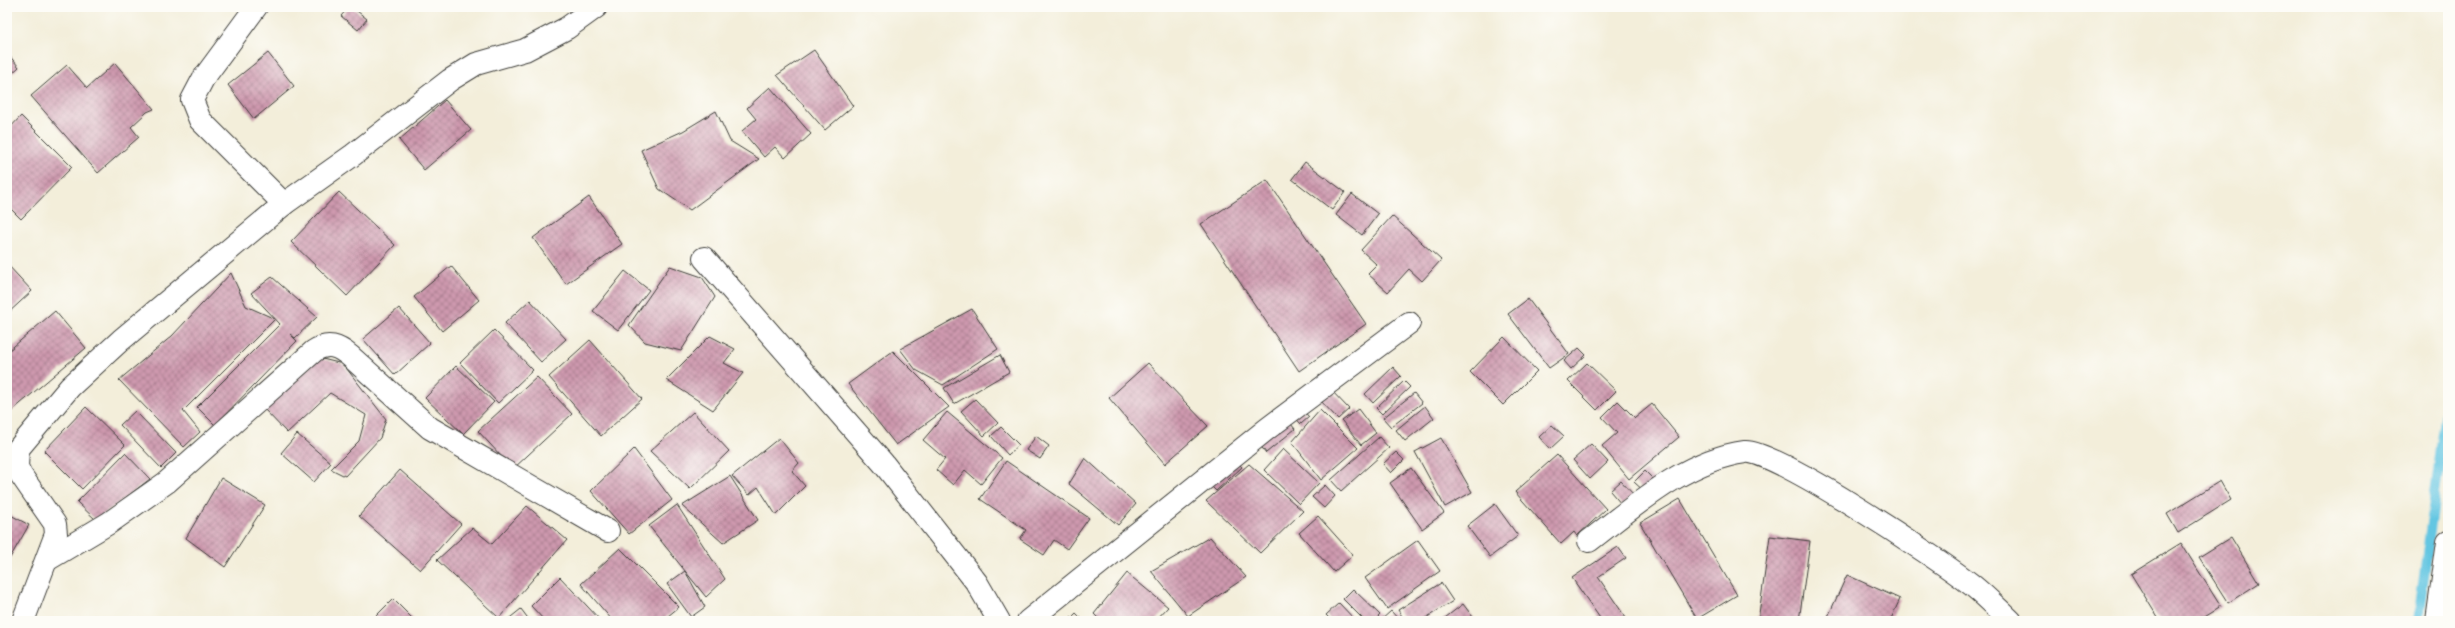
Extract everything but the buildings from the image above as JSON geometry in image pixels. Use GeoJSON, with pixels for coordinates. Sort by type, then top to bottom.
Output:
{"type":"FeatureCollection","features":[{"type":"Feature","properties":{"kind":"street"},"geometry":{"type":"LineString","coordinates":[[256,7],[203,79],[192,100],[200,120],[284,204]]}},
{"type":"Feature","properties":{"kind":"street"},"geometry":{"type":"LineString","coordinates":[[23,621],[56,534],[56,524],[21,475],[17,467],[18,449],[70,387],[121,340],[284,204],[353,155],[450,80],[476,64],[525,50],[566,28],[596,7]]}},
{"type":"Feature","properties":{"kind":"street"},"geometry":{"type":"LineString","coordinates":[[704,258],[882,462],[977,583],[1000,621]]}},
{"type":"Feature","properties":{"kind":"street"},"geometry":{"type":"LineString","coordinates":[[1028,621],[1267,429],[1409,323]]}},
{"type":"Feature","properties":{"kind":"street"},"geometry":{"type":"LineString","coordinates":[[47,560],[109,523],[167,482],[308,356],[323,346],[339,347],[430,428],[608,531]]}},
{"type":"Feature","properties":{"kind":"street"},"geometry":{"type":"LineString","coordinates":[[1589,541],[1677,475],[1746,451],[1772,458],[1808,478],[1969,582],[2011,621]]}},
{"type":"Feature","properties":{"kind":"street"},"geometry":{"type":"LineString","coordinates":[[2437,621],[2448,542]]}},
{"type":"Feature","properties":{"kind":"waterway"},"geometry":{"type":"LineString","coordinates":[[2418,621],[2448,396]]}}]}
